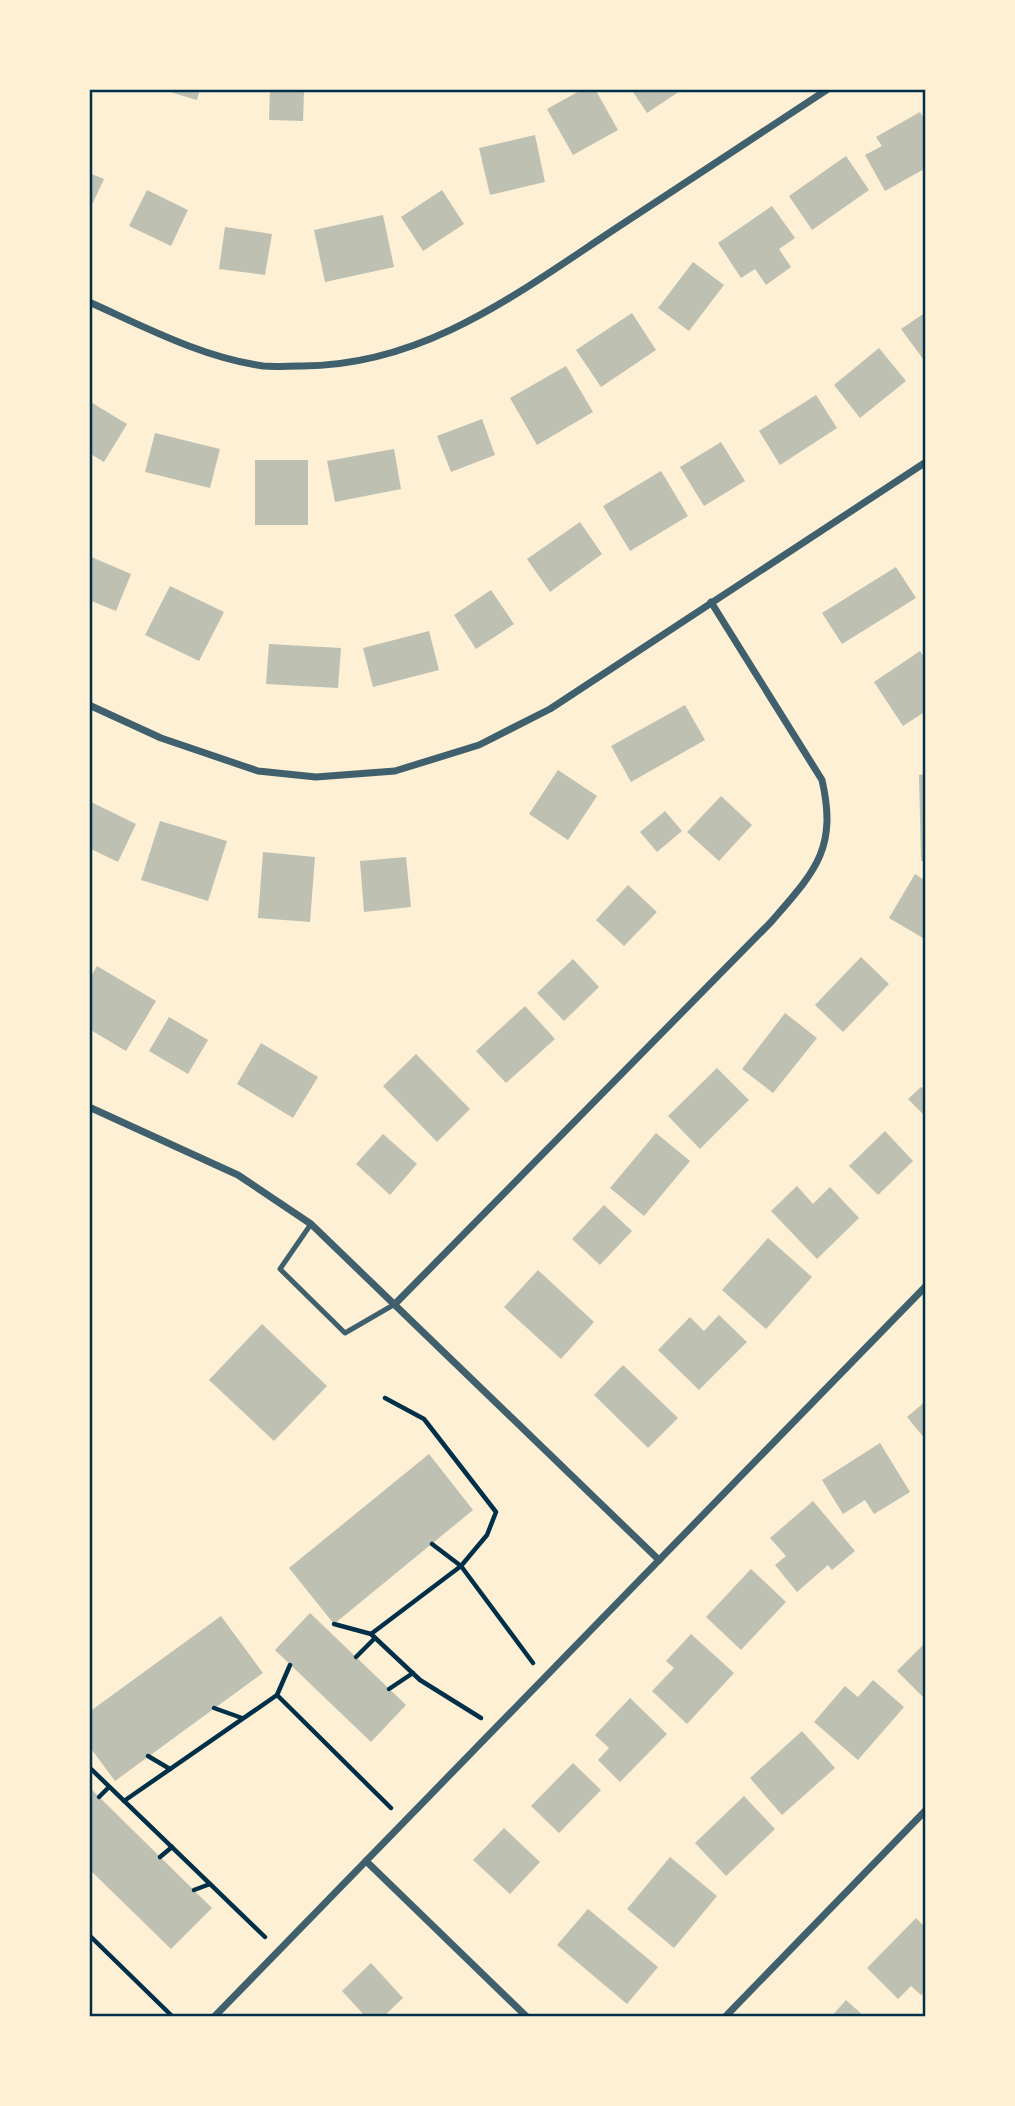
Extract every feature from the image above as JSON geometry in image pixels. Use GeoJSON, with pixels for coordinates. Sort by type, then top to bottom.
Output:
{"type":"FeatureCollection","features":[{"type":"Feature","properties":{"kind":"street"},"geometry":{"type":"LineString","coordinates":[[89,302],[171,339],[226,359],[266,366],[317,366],[363,360],[412,347],[450,332],[524,288],[828,89]]}},
{"type":"Feature","properties":{"kind":"street"},"geometry":{"type":"LineString","coordinates":[[89,705],[161,738],[258,771],[316,777],[395,771],[479,745],[550,709],[926,462]]}},
{"type":"Feature","properties":{"kind":"street"},"geometry":{"type":"LineString","coordinates":[[395,1304],[771,922],[813,872],[827,836],[828,806],[822,780],[711,602]]}},
{"type":"Feature","properties":{"kind":"street"},"geometry":{"type":"LineString","coordinates":[[89,1107],[238,1175],[311,1224],[659,1560]]}},
{"type":"Feature","properties":{"kind":"street"},"geometry":{"type":"LineString","coordinates":[[214,2017],[926,1286]]}},
{"type":"Feature","properties":{"kind":"street"},"geometry":{"type":"LineString","coordinates":[[725,2017],[926,1810]]}},
{"type":"Feature","properties":{"kind":"street"},"geometry":{"type":"LineString","coordinates":[[366,1861],[527,2017]]}},
{"type":"Feature","properties":{"kind":"lane"},"geometry":{"type":"LineString","coordinates":[[311,1224],[280,1269],[345,1332],[395,1304]]}},
{"type":"Feature","properties":{"kind":"path"},"geometry":{"type":"LineString","coordinates":[[356,1657],[373,1636],[461,1566],[487,1535],[496,1512],[424,1419],[385,1398]]}},
{"type":"Feature","properties":{"kind":"path"},"geometry":{"type":"LineString","coordinates":[[432,1544],[461,1566],[544,1678]]}},
{"type":"Feature","properties":{"kind":"path"},"geometry":{"type":"LineString","coordinates":[[334,1624],[373,1636],[413,1673],[495,1728]]}},
{"type":"Feature","properties":{"kind":"path"},"geometry":{"type":"LineString","coordinates":[[124,1801],[278,1695],[290,1665]]}},
{"type":"Feature","properties":{"kind":"path"},"geometry":{"type":"LineString","coordinates":[[389,1689],[413,1673]]}},
{"type":"Feature","properties":{"kind":"path"},"geometry":{"type":"LineString","coordinates":[[278,1695],[404,1822]]}},
{"type":"Feature","properties":{"kind":"path"},"geometry":{"type":"LineString","coordinates":[[214,1708],[243,1719]]}},
{"type":"Feature","properties":{"kind":"path"},"geometry":{"type":"LineString","coordinates":[[148,1756],[170,1769]]}},
{"type":"Feature","properties":{"kind":"path"},"geometry":{"type":"LineString","coordinates":[[89,1768],[279,1951]]}},
{"type":"Feature","properties":{"kind":"path"},"geometry":{"type":"LineString","coordinates":[[99,1797],[109,1787]]}},
{"type":"Feature","properties":{"kind":"path"},"geometry":{"type":"LineString","coordinates":[[160,1857],[172,1847]]}},
{"type":"Feature","properties":{"kind":"path"},"geometry":{"type":"LineString","coordinates":[[194,1891],[210,1884]]}},
{"type":"Feature","properties":{"kind":"path"},"geometry":{"type":"LineString","coordinates":[[89,1935],[173,2017]]}},
{"type":"Feature","properties":{"kind":"building"},"geometry":{"type":"Polygon","coordinates":[[[160,89],[200,89],[197,100],[160,89]]]}},
{"type":"Feature","properties":{"kind":"building"},"geometry":{"type":"Polygon","coordinates":[[[270,89],[304,89],[303,121],[269,120],[270,89]]]}},
{"type":"Feature","properties":{"kind":"building"},"geometry":{"type":"Polygon","coordinates":[[[583,89],[595,89],[618,130],[573,155],[547,109],[583,89]]]}},
{"type":"Feature","properties":{"kind":"building"},"geometry":{"type":"Polygon","coordinates":[[[631,89],[683,89],[647,113],[631,89]]]}},
{"type":"Feature","properties":{"kind":"building"},"geometry":{"type":"Polygon","coordinates":[[[920,112],[926,122],[926,168],[885,191],[865,155],[882,146],[876,137],[920,112]]]}},
{"type":"Feature","properties":{"kind":"building"},"geometry":{"type":"Polygon","coordinates":[[[535,135],[545,182],[490,195],[479,148],[535,135]]]}},
{"type":"Feature","properties":{"kind":"building"},"geometry":{"type":"Polygon","coordinates":[[[846,156],[869,190],[812,230],[789,196],[846,156]]]}},
{"type":"Feature","properties":{"kind":"building"},"geometry":{"type":"Polygon","coordinates":[[[89,173],[104,179],[89,211],[89,173]]]}},
{"type":"Feature","properties":{"kind":"building"},"geometry":{"type":"Polygon","coordinates":[[[147,190],[188,210],[171,246],[129,226],[147,190]]]}},
{"type":"Feature","properties":{"kind":"building"},"geometry":{"type":"Polygon","coordinates":[[[442,190],[464,224],[423,251],[401,217],[442,190]]]}},
{"type":"Feature","properties":{"kind":"building"},"geometry":{"type":"Polygon","coordinates":[[[772,206],[795,238],[779,249],[791,267],[766,285],[755,269],[741,278],[718,243],[772,206]]]}},
{"type":"Feature","properties":{"kind":"building"},"geometry":{"type":"Polygon","coordinates":[[[383,215],[394,267],[325,282],[314,230],[383,215]]]}},
{"type":"Feature","properties":{"kind":"building"},"geometry":{"type":"Polygon","coordinates":[[[225,227],[272,234],[265,275],[219,269],[225,227]]]}},
{"type":"Feature","properties":{"kind":"building"},"geometry":{"type":"Polygon","coordinates":[[[693,262],[724,285],[689,331],[658,308],[693,262]]]}},
{"type":"Feature","properties":{"kind":"building"},"geometry":{"type":"Polygon","coordinates":[[[926,312],[926,363],[901,329],[926,312]]]}},
{"type":"Feature","properties":{"kind":"building"},"geometry":{"type":"Polygon","coordinates":[[[632,313],[656,350],[601,387],[576,350],[632,313]]]}},
{"type":"Feature","properties":{"kind":"building"},"geometry":{"type":"Polygon","coordinates":[[[879,348],[906,381],[860,418],[834,385],[879,348]]]}},
{"type":"Feature","properties":{"kind":"building"},"geometry":{"type":"Polygon","coordinates":[[[566,366],[593,412],[537,445],[510,398],[566,366]]]}},
{"type":"Feature","properties":{"kind":"building"},"geometry":{"type":"Polygon","coordinates":[[[816,395],[837,428],[780,465],[759,431],[816,395]]]}},
{"type":"Feature","properties":{"kind":"building"},"geometry":{"type":"Polygon","coordinates":[[[89,401],[127,424],[104,462],[89,453],[89,401]]]}},
{"type":"Feature","properties":{"kind":"building"},"geometry":{"type":"Polygon","coordinates":[[[482,419],[495,455],[451,472],[437,436],[482,419]]]}},
{"type":"Feature","properties":{"kind":"building"},"geometry":{"type":"Polygon","coordinates":[[[155,433],[220,449],[210,488],[145,472],[155,433]]]}},
{"type":"Feature","properties":{"kind":"building"},"geometry":{"type":"Polygon","coordinates":[[[721,442],[745,481],[704,506],[680,467],[721,442]]]}},
{"type":"Feature","properties":{"kind":"building"},"geometry":{"type":"Polygon","coordinates":[[[394,449],[401,489],[335,502],[327,461],[394,449]]]}},
{"type":"Feature","properties":{"kind":"building"},"geometry":{"type":"Polygon","coordinates":[[[255,460],[308,460],[308,525],[255,525],[255,460]]]}},
{"type":"Feature","properties":{"kind":"building"},"geometry":{"type":"Polygon","coordinates":[[[661,471],[688,516],[630,551],[603,506],[661,471]]]}},
{"type":"Feature","properties":{"kind":"building"},"geometry":{"type":"Polygon","coordinates":[[[580,522],[602,554],[550,592],[527,559],[580,522]]]}},
{"type":"Feature","properties":{"kind":"building"},"geometry":{"type":"Polygon","coordinates":[[[89,556],[131,574],[116,611],[89,600],[89,556]]]}},
{"type":"Feature","properties":{"kind":"building"},"geometry":{"type":"Polygon","coordinates":[[[896,567],[916,598],[842,644],[822,613],[896,567]]]}},
{"type":"Feature","properties":{"kind":"building"},"geometry":{"type":"Polygon","coordinates":[[[170,586],[224,612],[199,661],[145,635],[170,586]]]}},
{"type":"Feature","properties":{"kind":"building"},"geometry":{"type":"Polygon","coordinates":[[[491,590],[514,624],[476,649],[454,615],[491,590]]]}},
{"type":"Feature","properties":{"kind":"building"},"geometry":{"type":"Polygon","coordinates":[[[429,631],[439,670],[373,687],[363,648],[429,631]]]}},
{"type":"Feature","properties":{"kind":"building"},"geometry":{"type":"Polygon","coordinates":[[[269,644],[341,648],[338,688],[266,684],[269,644]]]}},
{"type":"Feature","properties":{"kind":"building"},"geometry":{"type":"Polygon","coordinates":[[[920,651],[926,660],[926,711],[903,726],[874,682],[920,651]]]}},
{"type":"Feature","properties":{"kind":"building"},"geometry":{"type":"Polygon","coordinates":[[[685,705],[705,740],[631,782],[611,746],[685,705]]]}},
{"type":"Feature","properties":{"kind":"building"},"geometry":{"type":"Polygon","coordinates":[[[558,770],[597,796],[568,840],[529,814],[558,770]]]}},
{"type":"Feature","properties":{"kind":"building"},"geometry":{"type":"Polygon","coordinates":[[[926,774],[926,861],[921,861],[919,775],[926,774]]]}},
{"type":"Feature","properties":{"kind":"building"},"geometry":{"type":"Polygon","coordinates":[[[721,796],[752,825],[719,861],[687,832],[721,796]]]}},
{"type":"Feature","properties":{"kind":"building"},"geometry":{"type":"Polygon","coordinates":[[[89,801],[136,824],[118,862],[89,848],[89,801]]]}},
{"type":"Feature","properties":{"kind":"building"},"geometry":{"type":"Polygon","coordinates":[[[665,811],[682,831],[657,852],[640,832],[665,811]]]}},
{"type":"Feature","properties":{"kind":"building"},"geometry":{"type":"Polygon","coordinates":[[[160,821],[227,841],[208,901],[141,880],[160,821]]]}},
{"type":"Feature","properties":{"kind":"building"},"geometry":{"type":"Polygon","coordinates":[[[263,852],[315,857],[310,922],[258,918],[263,852]]]}},
{"type":"Feature","properties":{"kind":"building"},"geometry":{"type":"Polygon","coordinates":[[[406,857],[411,907],[364,912],[360,861],[406,857]]]}},
{"type":"Feature","properties":{"kind":"building"},"geometry":{"type":"Polygon","coordinates":[[[915,874],[926,881],[926,933],[923,938],[889,918],[915,874]]]}},
{"type":"Feature","properties":{"kind":"building"},"geometry":{"type":"Polygon","coordinates":[[[628,885],[657,912],[624,946],[596,920],[628,885]]]}},
{"type":"Feature","properties":{"kind":"building"},"geometry":{"type":"Polygon","coordinates":[[[861,957],[889,984],[843,1032],[815,1005],[861,957]]]}},
{"type":"Feature","properties":{"kind":"building"},"geometry":{"type":"Polygon","coordinates":[[[573,959],[599,987],[564,1021],[537,993],[573,959]]]}},
{"type":"Feature","properties":{"kind":"building"},"geometry":{"type":"Polygon","coordinates":[[[97,966],[156,1001],[126,1051],[89,1029],[89,980],[97,966]]]}},
{"type":"Feature","properties":{"kind":"building"},"geometry":{"type":"Polygon","coordinates":[[[525,1006],[555,1039],[506,1083],[476,1051],[525,1006]]]}},
{"type":"Feature","properties":{"kind":"building"},"geometry":{"type":"Polygon","coordinates":[[[785,1013],[817,1038],[773,1093],[742,1069],[785,1013]]]}},
{"type":"Feature","properties":{"kind":"building"},"geometry":{"type":"Polygon","coordinates":[[[169,1017],[208,1040],[188,1074],[149,1051],[169,1017]]]}},
{"type":"Feature","properties":{"kind":"building"},"geometry":{"type":"Polygon","coordinates":[[[261,1043],[318,1077],[293,1118],[237,1084],[261,1043]]]}},
{"type":"Feature","properties":{"kind":"building"},"geometry":{"type":"Polygon","coordinates":[[[416,1054],[470,1109],[437,1142],[383,1086],[416,1054]]]}},
{"type":"Feature","properties":{"kind":"building"},"geometry":{"type":"Polygon","coordinates":[[[717,1068],[749,1100],[700,1149],[668,1116],[717,1068]]]}},
{"type":"Feature","properties":{"kind":"building"},"geometry":{"type":"Polygon","coordinates":[[[921,1087],[926,1091],[926,1117],[908,1099],[921,1087]]]}},
{"type":"Feature","properties":{"kind":"building"},"geometry":{"type":"Polygon","coordinates":[[[885,1131],[913,1161],[878,1195],[849,1166],[885,1131]]]}},
{"type":"Feature","properties":{"kind":"building"},"geometry":{"type":"Polygon","coordinates":[[[656,1133],[690,1161],[644,1216],[610,1188],[656,1133]]]}},
{"type":"Feature","properties":{"kind":"building"},"geometry":{"type":"Polygon","coordinates":[[[383,1134],[417,1164],[390,1195],[356,1164],[383,1134]]]}},
{"type":"Feature","properties":{"kind":"building"},"geometry":{"type":"Polygon","coordinates":[[[797,1186],[813,1204],[830,1187],[859,1218],[817,1259],[771,1211],[797,1186]]]}},
{"type":"Feature","properties":{"kind":"building"},"geometry":{"type":"Polygon","coordinates":[[[604,1205],[632,1231],[600,1265],[572,1239],[604,1205]]]}},
{"type":"Feature","properties":{"kind":"building"},"geometry":{"type":"Polygon","coordinates":[[[768,1238],[812,1277],[766,1329],[722,1290],[768,1238]]]}},
{"type":"Feature","properties":{"kind":"building"},"geometry":{"type":"Polygon","coordinates":[[[538,1270],[594,1322],[561,1359],[504,1307],[538,1270]]]}},
{"type":"Feature","properties":{"kind":"building"},"geometry":{"type":"Polygon","coordinates":[[[719,1315],[747,1342],[699,1390],[658,1350],[690,1317],[704,1331],[719,1315]]]}},
{"type":"Feature","properties":{"kind":"building"},"geometry":{"type":"Polygon","coordinates":[[[262,1324],[327,1386],[274,1441],[209,1380],[262,1324]]]}},
{"type":"Feature","properties":{"kind":"building"},"geometry":{"type":"Polygon","coordinates":[[[623,1365],[678,1418],[648,1448],[594,1395],[623,1365]]]}},
{"type":"Feature","properties":{"kind":"building"},"geometry":{"type":"Polygon","coordinates":[[[926,1401],[926,1440],[907,1417],[926,1401]]]}},
{"type":"Feature","properties":{"kind":"building"},"geometry":{"type":"Polygon","coordinates":[[[880,1443],[910,1492],[874,1514],[865,1500],[843,1514],[822,1480],[880,1443]]]}},
{"type":"Feature","properties":{"kind":"building"},"geometry":{"type":"Polygon","coordinates":[[[429,1454],[473,1510],[334,1624],[289,1568],[429,1454]]]}},
{"type":"Feature","properties":{"kind":"building"},"geometry":{"type":"Polygon","coordinates":[[[813,1501],[855,1551],[832,1570],[828,1565],[797,1592],[775,1565],[786,1556],[770,1538],[813,1501]]]}},
{"type":"Feature","properties":{"kind":"building"},"geometry":{"type":"Polygon","coordinates":[[[751,1569],[786,1602],[741,1650],[706,1617],[751,1569]]]}},
{"type":"Feature","properties":{"kind":"building"},"geometry":{"type":"Polygon","coordinates":[[[310,1613],[406,1705],[371,1742],[275,1650],[310,1613]]]}},
{"type":"Feature","properties":{"kind":"building"},"geometry":{"type":"Polygon","coordinates":[[[221,1616],[263,1673],[115,1781],[89,1746],[89,1712],[221,1616]]]}},
{"type":"Feature","properties":{"kind":"building"},"geometry":{"type":"Polygon","coordinates":[[[691,1634],[734,1673],[687,1724],[652,1691],[674,1668],[666,1661],[691,1634]]]}},
{"type":"Feature","properties":{"kind":"building"},"geometry":{"type":"Polygon","coordinates":[[[926,1642],[926,1700],[897,1671],[926,1642]]]}},
{"type":"Feature","properties":{"kind":"building"},"geometry":{"type":"Polygon","coordinates":[[[873,1680],[904,1707],[858,1760],[814,1722],[845,1686],[858,1697],[873,1680]]]}},
{"type":"Feature","properties":{"kind":"building"},"geometry":{"type":"Polygon","coordinates":[[[630,1698],[667,1734],[620,1782],[598,1760],[609,1748],[595,1735],[630,1698]]]}},
{"type":"Feature","properties":{"kind":"building"},"geometry":{"type":"Polygon","coordinates":[[[802,1731],[835,1768],[782,1815],[750,1778],[802,1731]]]}},
{"type":"Feature","properties":{"kind":"building"},"geometry":{"type":"Polygon","coordinates":[[[573,1763],[601,1790],[559,1833],[531,1806],[573,1763]]]}},
{"type":"Feature","properties":{"kind":"building"},"geometry":{"type":"Polygon","coordinates":[[[89,1787],[212,1908],[171,1949],[89,1869],[89,1787]]]}},
{"type":"Feature","properties":{"kind":"building"},"geometry":{"type":"Polygon","coordinates":[[[744,1796],[775,1829],[726,1876],[695,1843],[744,1796]]]}},
{"type":"Feature","properties":{"kind":"building"},"geometry":{"type":"Polygon","coordinates":[[[504,1828],[540,1862],[510,1894],[473,1860],[504,1828]]]}},
{"type":"Feature","properties":{"kind":"building"},"geometry":{"type":"Polygon","coordinates":[[[670,1857],[717,1896],[674,1948],[627,1909],[670,1857]]]}},
{"type":"Feature","properties":{"kind":"building"},"geometry":{"type":"Polygon","coordinates":[[[588,1909],[658,1967],[627,2004],[557,1945],[588,1909]]]}},
{"type":"Feature","properties":{"kind":"building"},"geometry":{"type":"Polygon","coordinates":[[[916,1918],[926,1928],[926,1990],[921,1995],[911,1986],[898,1999],[867,1968],[916,1918]]]}},
{"type":"Feature","properties":{"kind":"building"},"geometry":{"type":"Polygon","coordinates":[[[371,1963],[403,1998],[383,2017],[366,2017],[342,1991],[371,1963]]]}},
{"type":"Feature","properties":{"kind":"building"},"geometry":{"type":"Polygon","coordinates":[[[846,2000],[865,2017],[831,2017],[846,2000]]]}}]}
